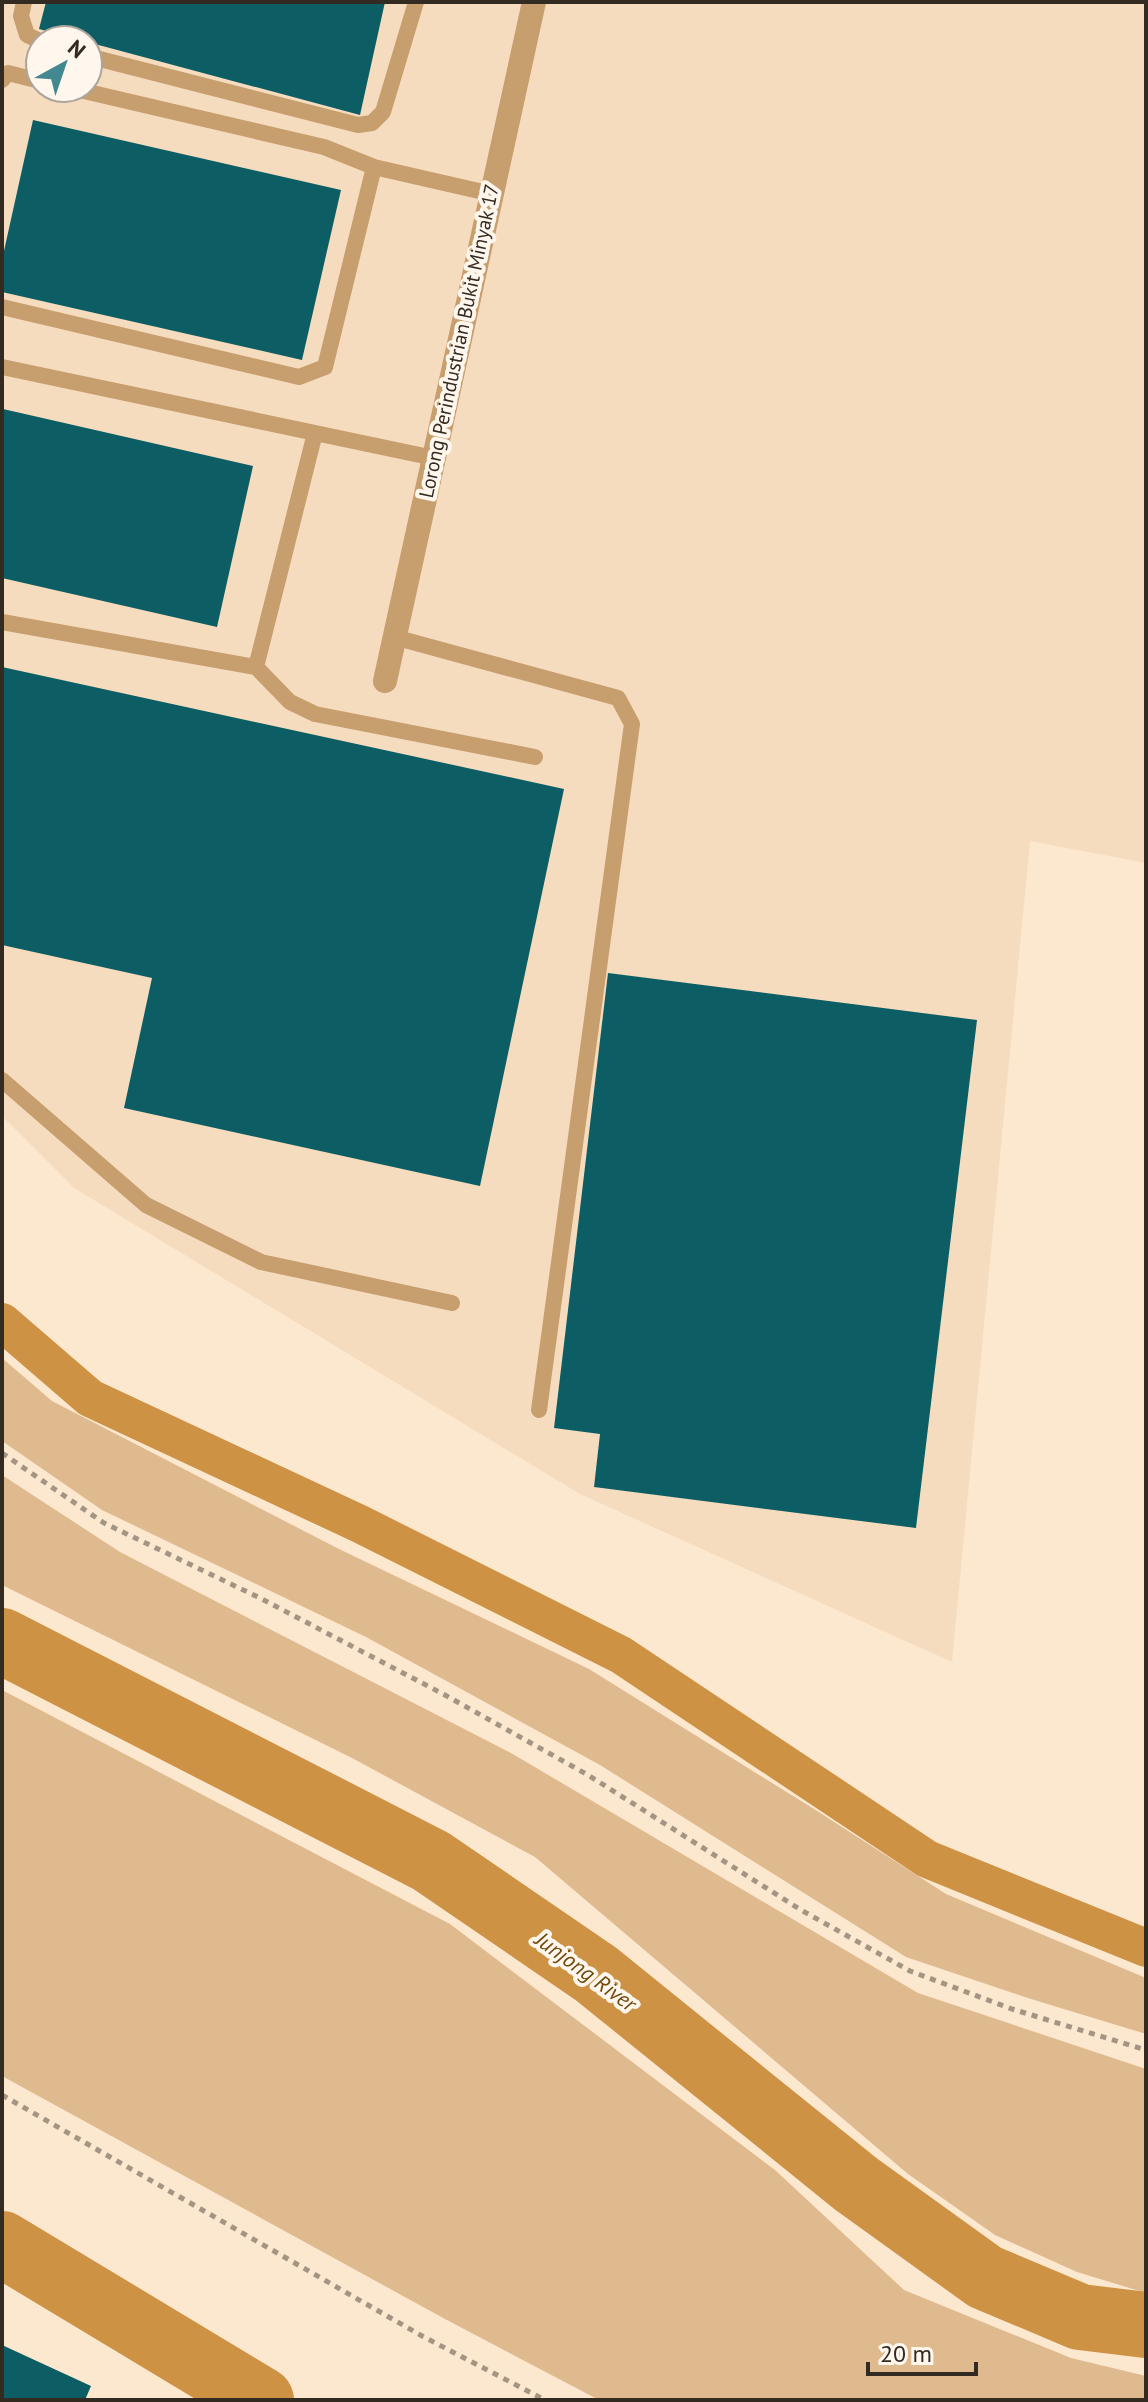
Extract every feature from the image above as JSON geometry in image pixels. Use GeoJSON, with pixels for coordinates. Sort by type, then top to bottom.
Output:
{"type":"FeatureCollection","features":[{"type":"Feature","properties":{"kind":"street","name":"Lorong Perindustrian Bukit Minyak 17"},"geometry":{"type":"LineString","coordinates":[[385,681],[534,2]]}},
{"type":"Feature","properties":{"kind":"lane"},"geometry":{"type":"LineString","coordinates":[[24,2],[21,16],[24,26]]}},
{"type":"Feature","properties":{"kind":"lane"},"geometry":{"type":"LineString","coordinates":[[104,60],[358,125],[372,123],[383,112],[416,2]]}},
{"type":"Feature","properties":{"kind":"lane"},"geometry":{"type":"LineString","coordinates":[[2,80],[8,73],[24,77]]}},
{"type":"Feature","properties":{"kind":"lane"},"geometry":{"type":"LineString","coordinates":[[104,96],[324,147],[374,167],[492,194]]}},
{"type":"Feature","properties":{"kind":"lane"},"geometry":{"type":"LineString","coordinates":[[2,307],[299,377],[325,367],[374,167]]}},
{"type":"Feature","properties":{"kind":"lane"},"geometry":{"type":"LineString","coordinates":[[2,367],[434,458]]}},
{"type":"Feature","properties":{"kind":"lane"},"geometry":{"type":"LineString","coordinates":[[256,667],[315,433]]}},
{"type":"Feature","properties":{"kind":"lane"},"geometry":{"type":"LineString","coordinates":[[2,622],[256,667],[290,702],[315,714],[535,757]]}},
{"type":"Feature","properties":{"kind":"lane"},"geometry":{"type":"LineString","coordinates":[[394,637],[618,698],[632,724],[539,1410]]}},
{"type":"Feature","properties":{"kind":"lane"},"geometry":{"type":"LineString","coordinates":[[2,1080],[146,1205],[261,1262],[452,1303]]}},
{"type":"Feature","properties":{"kind":"path"},"geometry":{"type":"LineString","coordinates":[[2,1453],[104,1523],[260,1598],[445,1695],[588,1775],[801,1910],[910,1971],[1012,2009],[1146,2050]]}},
{"type":"Feature","properties":{"kind":"path"},"geometry":{"type":"LineString","coordinates":[[2,2095],[422,2336],[545,2400]]}},
{"type":"Feature","properties":{"kind":"shaded area"},"geometry":{"type":"Polygon","coordinates":[[[2,2],[1146,2],[1146,863],[1030,841],[952,1662],[580,1494],[74,1188],[2,1116],[2,2]]]}},
{"type":"Feature","properties":{"kind":"shaded area"},"geometry":{"type":"Polygon","coordinates":[[[2,1358],[52,1401],[339,1549],[589,1669],[946,1894],[1146,1978],[1146,2034],[906,1957],[600,1765],[366,1637],[102,1510],[2,1441],[2,1358]]]}},
{"type":"Feature","properties":{"kind":"shaded area"},"geometry":{"type":"Polygon","coordinates":[[[2,1475],[120,1552],[511,1753],[918,1993],[1146,2069],[1146,2293],[1077,2272],[995,2235],[908,2174],[535,1857],[352,1758],[2,1585],[2,1475]]]}},
{"type":"Feature","properties":{"kind":"shaded area"},"geometry":{"type":"Polygon","coordinates":[[[2,1690],[450,1924],[775,2170],[904,2290],[1071,2358],[1146,2376],[1146,2400],[599,2400],[2,2076],[2,1690]]]}},
{"type":"Feature","properties":{"kind":"building"},"geometry":{"type":"Polygon","coordinates":[[[46,2],[385,2],[360,115],[104,46],[104,24],[40,24],[46,2]]]}},
{"type":"Feature","properties":{"kind":"building"},"geometry":{"type":"Polygon","coordinates":[[[33,120],[341,190],[302,360],[2,292],[2,260],[33,120]]]}},
{"type":"Feature","properties":{"kind":"building"},"geometry":{"type":"Polygon","coordinates":[[[3,409],[253,466],[217,627],[2,578],[3,409]]]}},
{"type":"Feature","properties":{"kind":"building"},"geometry":{"type":"Polygon","coordinates":[[[2,667],[564,789],[480,1186],[124,1108],[152,978],[2,945],[2,667]]]}},
{"type":"Feature","properties":{"kind":"building"},"geometry":{"type":"Polygon","coordinates":[[[608,973],[977,1020],[916,1528],[594,1487],[600,1434],[554,1428],[608,973]]]}},
{"type":"Feature","properties":{"kind":"building"},"geometry":{"type":"Polygon","coordinates":[[[2,2345],[91,2386],[85,2400],[2,2400],[2,2345]]]}},
{"type":"Feature","properties":{"kind":"waterway"},"geometry":{"type":"LineString","coordinates":[[2,1322],[90,1398],[360,1524],[621,1655],[927,1859],[1146,1948]]}},
{"type":"Feature","properties":{"kind":"waterway","name":"Junjong River"},"geometry":{"type":"LineString","coordinates":[[2,1641],[431,1861],[596,1974],[856,2184],[985,2277],[1080,2317],[1146,2325]]}},
{"type":"Feature","properties":{"kind":"waterway"},"geometry":{"type":"LineString","coordinates":[[2,2244],[261,2400]]}}]}
